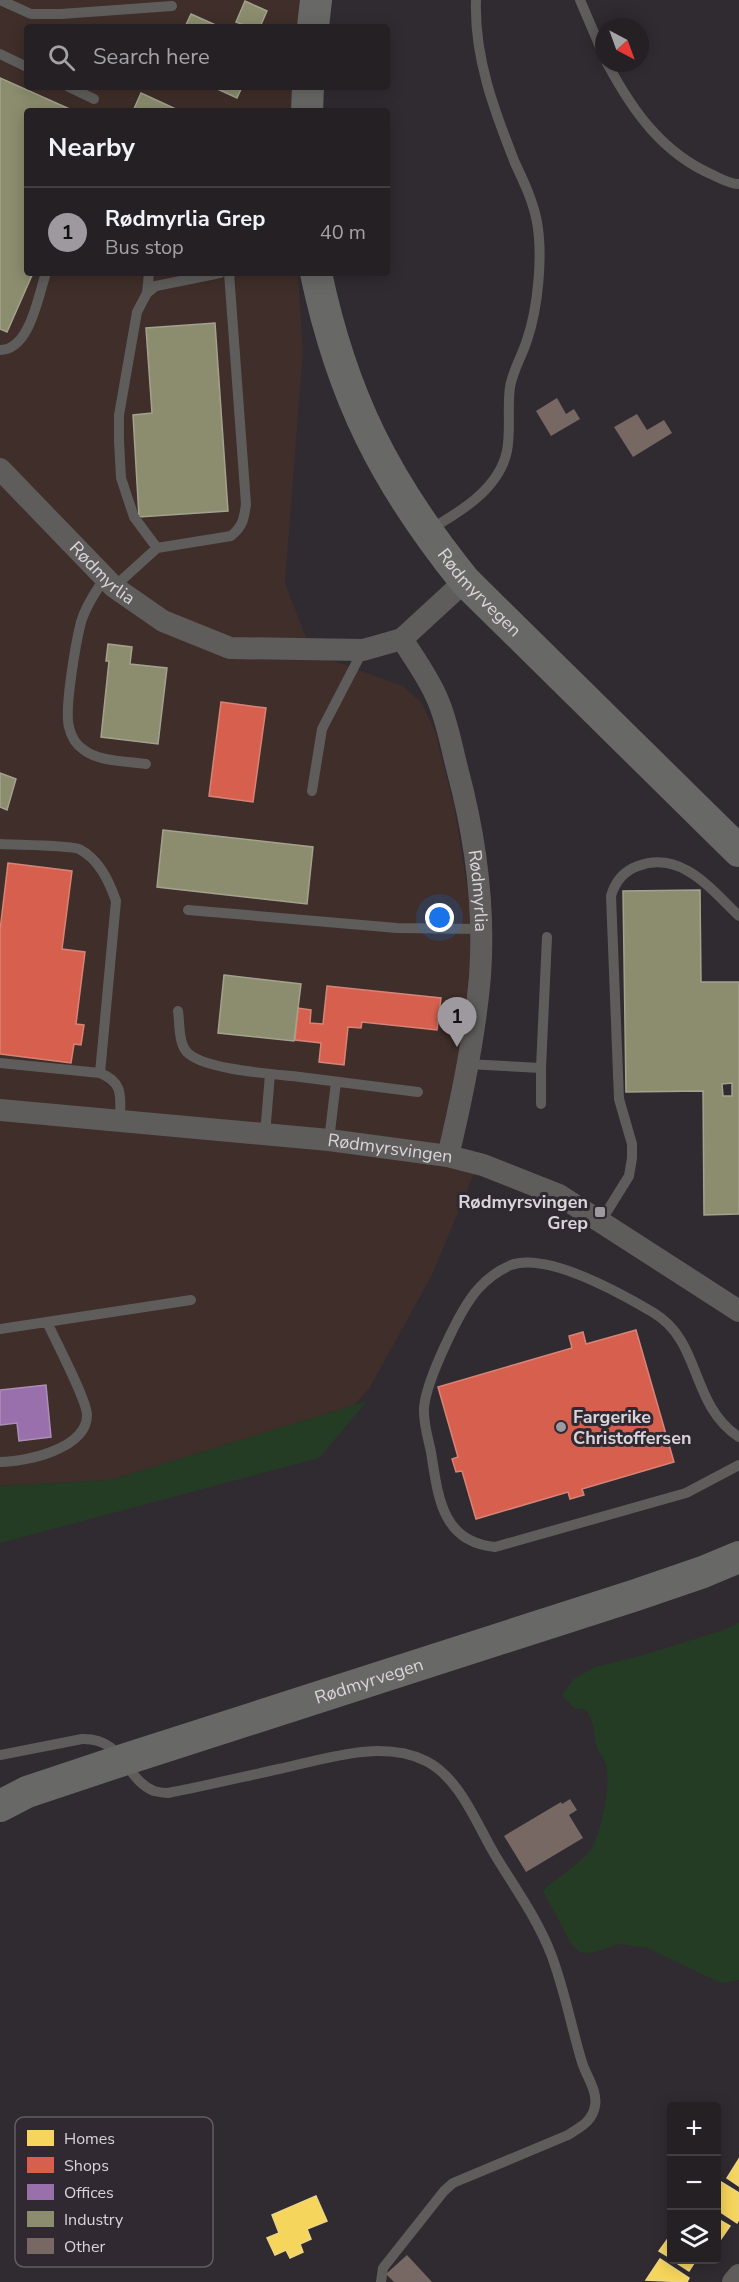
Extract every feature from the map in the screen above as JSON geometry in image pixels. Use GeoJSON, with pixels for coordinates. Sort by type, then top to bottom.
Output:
{"type":"FeatureCollection","features":[{"type":"Feature","properties":{"kind":"street"},"geometry":{"type":"LineString","coordinates":[[313,24],[316,0]]}},
{"type":"Feature","properties":{"kind":"street"},"geometry":{"type":"LineString","coordinates":[[307,108],[308,90]]}},
{"type":"Feature","properties":{"kind":"street","name":"Rødmyrvegen"},"geometry":{"type":"LineString","coordinates":[[317,276],[334,346],[358,412],[384,464],[426,532],[465,581],[739,851]]}},
{"type":"Feature","properties":{"kind":"street","name":"Rødmyrlia"},"geometry":{"type":"LineString","coordinates":[[0,469],[109,582],[163,621],[230,648],[363,650],[402,639],[465,581]]}},
{"type":"Feature","properties":{"kind":"street","name":"Rødmyrlia"},"geometry":{"type":"LineString","coordinates":[[402,639],[437,699],[446,725],[471,831],[478,877],[481,929],[479,986],[448,1156]]}},
{"type":"Feature","properties":{"kind":"street","name":"Rødmyrsvingen"},"geometry":{"type":"LineString","coordinates":[[0,1110],[329,1140],[448,1156],[483,1165],[559,1195],[739,1311]]}},
{"type":"Feature","properties":{"kind":"street","name":"Rødmyrvegen"},"geometry":{"type":"LineString","coordinates":[[0,1806],[27,1792],[636,1595],[739,1557]]}},
{"type":"Feature","properties":{"kind":"street"},"geometry":{"type":"LineString","coordinates":[[733,2282],[739,2275]]}},
{"type":"Feature","properties":{"kind":"lane"},"geometry":{"type":"LineString","coordinates":[[0,0],[31,14],[172,6]]}},
{"type":"Feature","properties":{"kind":"lane"},"geometry":{"type":"LineString","coordinates":[[426,532],[469,504],[488,487],[500,470],[507,451],[510,387],[527,340],[538,284],[537,224],[530,194],[492,104],[482,66],[475,22],[476,0]]}},
{"type":"Feature","properties":{"kind":"lane"},"geometry":{"type":"LineString","coordinates":[[580,0],[595,35]]}},
{"type":"Feature","properties":{"kind":"lane"},"geometry":{"type":"LineString","coordinates":[[0,54],[24,66]]}},
{"type":"Feature","properties":{"kind":"lane"},"geometry":{"type":"LineString","coordinates":[[612,72],[625,98],[648,128],[674,152],[705,172],[739,184]]}},
{"type":"Feature","properties":{"kind":"lane"},"geometry":{"type":"LineString","coordinates":[[75,90],[94,99]]}},
{"type":"Feature","properties":{"kind":"lane"},"geometry":{"type":"LineString","coordinates":[[0,350],[11,349],[26,333],[45,276]]}},
{"type":"Feature","properties":{"kind":"lane"},"geometry":{"type":"LineString","coordinates":[[149,276],[147,293],[137,312],[119,415],[118,441],[121,478],[134,517],[157,548]]}},
{"type":"Feature","properties":{"kind":"lane"},"geometry":{"type":"LineString","coordinates":[[147,293],[156,286],[205,276]]}},
{"type":"Feature","properties":{"kind":"lane"},"geometry":{"type":"LineString","coordinates":[[146,764],[98,757],[84,750],[74,740],[69,727],[67,708],[81,623],[92,597],[157,548],[231,536],[241,528],[244,522],[246,504],[229,276]]}},
{"type":"Feature","properties":{"kind":"lane"},"geometry":{"type":"LineString","coordinates":[[312,791],[322,729],[363,650]]}},
{"type":"Feature","properties":{"kind":"lane"},"geometry":{"type":"LineString","coordinates":[[0,844],[77,848],[96,862],[110,884],[116,901],[100,1072]]}},
{"type":"Feature","properties":{"kind":"lane"},"geometry":{"type":"LineString","coordinates":[[601,1221],[629,1176],[632,1158],[632,1144],[619,1099],[612,896],[614,886],[623,875],[635,867],[652,862],[670,862],[686,869],[706,884],[739,916]]}},
{"type":"Feature","properties":{"kind":"lane"},"geometry":{"type":"LineString","coordinates":[[188,910],[397,928],[481,929]]}},
{"type":"Feature","properties":{"kind":"lane"},"geometry":{"type":"LineString","coordinates":[[541,1104],[547,937]]}},
{"type":"Feature","properties":{"kind":"lane"},"geometry":{"type":"LineString","coordinates":[[178,1011],[182,1047],[199,1061],[270,1074],[418,1092]]}},
{"type":"Feature","properties":{"kind":"lane"},"geometry":{"type":"LineString","coordinates":[[0,1063],[100,1072],[113,1078],[119,1089],[120,1121]]}},
{"type":"Feature","properties":{"kind":"lane"},"geometry":{"type":"LineString","coordinates":[[466,1064],[541,1068]]}},
{"type":"Feature","properties":{"kind":"lane"},"geometry":{"type":"LineString","coordinates":[[265,1134],[270,1074]]}},
{"type":"Feature","properties":{"kind":"lane"},"geometry":{"type":"LineString","coordinates":[[329,1140],[336,1082]]}},
{"type":"Feature","properties":{"kind":"lane"},"geometry":{"type":"LineString","coordinates":[[739,1437],[722,1424],[708,1404],[681,1339],[670,1325],[655,1314],[589,1279],[557,1266],[528,1263],[512,1265],[494,1275],[477,1290],[435,1369],[426,1393],[423,1410],[439,1499],[454,1529],[478,1546],[495,1547],[686,1493],[739,1465]]}},
{"type":"Feature","properties":{"kind":"lane"},"geometry":{"type":"LineString","coordinates":[[0,1329],[191,1300]]}},
{"type":"Feature","properties":{"kind":"lane"},"geometry":{"type":"LineString","coordinates":[[0,1461],[25,1460],[48,1454],[75,1438],[85,1425],[87,1414],[47,1322]]}},
{"type":"Feature","properties":{"kind":"lane"},"geometry":{"type":"LineString","coordinates":[[0,1755],[82,1739],[96,1739],[110,1746],[141,1782],[153,1791],[168,1793],[362,1752],[410,1755],[428,1762],[454,1786],[540,1928],[552,1957],[582,2063],[596,2099],[592,2116],[585,2125],[453,2183],[444,2191],[383,2268],[381,2282]]}},
{"type":"Feature","properties":{"kind":"shaded area"},"geometry":{"type":"Polygon","coordinates":[[[0,0],[304,0],[302,24],[24,24],[24,90],[297,90],[296,108],[24,108],[24,276],[298,276],[303,351],[285,583],[312,653],[403,686],[422,703],[435,731],[454,806],[471,910],[470,964],[461,1050],[437,1163],[474,1174],[432,1275],[369,1389],[354,1405],[111,1480],[0,1486],[0,0]]]}},
{"type":"Feature","properties":{"kind":"green space"},"geometry":{"type":"Polygon","coordinates":[[[367,1401],[319,1458],[0,1543],[0,1486],[111,1480],[367,1401]]]}},
{"type":"Feature","properties":{"kind":"green space"},"geometry":{"type":"Polygon","coordinates":[[[739,1623],[739,1980],[721,1983],[647,1948],[619,1944],[592,1953],[580,1952],[572,1945],[543,1891],[591,1849],[598,1832],[608,1783],[605,1762],[597,1747],[589,1715],[586,1710],[574,1708],[562,1695],[574,1679],[595,1667],[640,1656],[724,1630],[739,1623]]]}},
{"type":"Feature","properties":{"kind":"building: Homes"},"geometry":{"type":"Polygon","coordinates":[[[739,2159],[739,2186],[727,2178],[739,2159]]]}},
{"type":"Feature","properties":{"kind":"building: Homes"},"geometry":{"type":"Polygon","coordinates":[[[721,2182],[739,2193],[737,2223],[721,2212],[721,2182]]]}},
{"type":"Feature","properties":{"kind":"building: Homes"},"geometry":{"type":"Polygon","coordinates":[[[316,2196],[327,2221],[307,2229],[311,2239],[300,2244],[303,2252],[290,2258],[286,2250],[275,2255],[267,2238],[279,2233],[272,2215],[316,2196]]]}},
{"type":"Feature","properties":{"kind":"building: Homes"},"geometry":{"type":"Polygon","coordinates":[[[721,2221],[730,2226],[721,2239],[721,2221]]]}},
{"type":"Feature","properties":{"kind":"building: Homes"},"geometry":{"type":"Polygon","coordinates":[[[667,2240],[667,2256],[659,2251],[667,2240]]]}},
{"type":"Feature","properties":{"kind":"building: Homes"},"geometry":{"type":"Polygon","coordinates":[[[660,2259],[689,2278],[687,2282],[646,2280],[660,2259]]]}},
{"type":"Feature","properties":{"kind":"building: Homes"},"geometry":{"type":"Polygon","coordinates":[[[678,2264],[693,2264],[689,2271],[678,2264]]]}},
{"type":"Feature","properties":{"kind":"building: Shops"},"geometry":{"type":"Polygon","coordinates":[[[221,702],[266,708],[253,802],[209,796],[221,702]]]}},
{"type":"Feature","properties":{"kind":"building: Shops"},"geometry":{"type":"Polygon","coordinates":[[[8,863],[72,871],[62,949],[85,952],[76,1024],[84,1025],[81,1045],[74,1044],[71,1063],[0,1054],[0,930],[8,863]]]}},
{"type":"Feature","properties":{"kind":"building: Shops"},"geometry":{"type":"Polygon","coordinates":[[[327,986],[441,998],[437,1030],[362,1022],[361,1028],[348,1027],[344,1065],[319,1062],[321,1043],[295,1040],[298,1008],[311,1010],[310,1023],[323,1024],[327,986]]]}},
{"type":"Feature","properties":{"kind":"building: Shops"},"geometry":{"type":"Polygon","coordinates":[[[636,1330],[674,1462],[582,1489],[584,1495],[570,1499],[568,1492],[476,1519],[462,1471],[456,1472],[452,1459],[458,1457],[438,1387],[572,1348],[569,1336],[583,1332],[586,1344],[636,1330]]]}},
{"type":"Feature","properties":{"kind":"building: Offices"},"geometry":{"type":"Polygon","coordinates":[[[46,1385],[51,1437],[19,1441],[17,1423],[0,1425],[0,1390],[46,1385]]]}},
{"type":"Feature","properties":{"kind":"building: Industry"},"geometry":{"type":"Polygon","coordinates":[[[245,1],[267,11],[261,24],[236,22],[245,1]]]}},
{"type":"Feature","properties":{"kind":"building: Industry"},"geometry":{"type":"Polygon","coordinates":[[[191,14],[213,24],[186,24],[191,14]]]}},
{"type":"Feature","properties":{"kind":"building: Industry"},"geometry":{"type":"Polygon","coordinates":[[[0,78],[67,108],[24,108],[24,276],[32,276],[7,332],[0,329],[0,78]]]}},
{"type":"Feature","properties":{"kind":"building: Industry"},"geometry":{"type":"Polygon","coordinates":[[[220,90],[241,90],[237,98],[220,90]]]}},
{"type":"Feature","properties":{"kind":"building: Industry"},"geometry":{"type":"Polygon","coordinates":[[[141,93],[174,108],[134,108],[141,93]]]}},
{"type":"Feature","properties":{"kind":"building: Industry"},"geometry":{"type":"Polygon","coordinates":[[[215,323],[228,511],[139,517],[133,415],[152,413],[146,328],[215,323]]]}},
{"type":"Feature","properties":{"kind":"building: Industry"},"geometry":{"type":"Polygon","coordinates":[[[108,644],[132,647],[130,664],[167,668],[158,744],[101,737],[109,661],[106,661],[108,644]]]}},
{"type":"Feature","properties":{"kind":"building: Industry"},"geometry":{"type":"Polygon","coordinates":[[[0,773],[16,779],[7,810],[0,807],[0,773]]]}},
{"type":"Feature","properties":{"kind":"building: Industry"},"geometry":{"type":"Polygon","coordinates":[[[163,830],[313,847],[307,904],[157,887],[163,830]]]}},
{"type":"Feature","properties":{"kind":"building: Industry"},"geometry":{"type":"Polygon","coordinates":[[[700,890],[701,982],[739,982],[739,1214],[704,1215],[703,1091],[626,1092],[623,891],[700,890]],[[732,1083],[722,1084],[723,1096],[732,1096],[732,1083]]]}},
{"type":"Feature","properties":{"kind":"building: Industry"},"geometry":{"type":"Polygon","coordinates":[[[224,975],[301,984],[294,1041],[218,1033],[224,975]]]}},
{"type":"Feature","properties":{"kind":"building: Other"},"geometry":{"type":"Polygon","coordinates":[[[557,398],[566,414],[574,409],[580,419],[551,436],[536,411],[557,398]]]}},
{"type":"Feature","properties":{"kind":"building: Other"},"geometry":{"type":"Polygon","coordinates":[[[637,414],[647,430],[664,420],[672,433],[633,457],[614,427],[637,414]]]}},
{"type":"Feature","properties":{"kind":"building: Other"},"geometry":{"type":"Polygon","coordinates":[[[570,1799],[577,1810],[569,1815],[583,1838],[526,1872],[504,1836],[570,1799]]]}},
{"type":"Feature","properties":{"kind":"building: Other"},"geometry":{"type":"Polygon","coordinates":[[[407,2255],[432,2282],[394,2282],[386,2274],[407,2255]]]}},
{"type":"Feature","properties":{"kind":"place","name":"Rødmyrlia Grep"},"geometry":{"type":"Point","coordinates":[457,1047]}},
{"type":"Feature","properties":{"kind":"place","name":"Rødmyrsvingen Grep"},"geometry":{"type":"Point","coordinates":[600,1212]}},
{"type":"Feature","properties":{"kind":"place","name":"Fargerike Christoffersen"},"geometry":{"type":"Point","coordinates":[561,1427]}}]}
